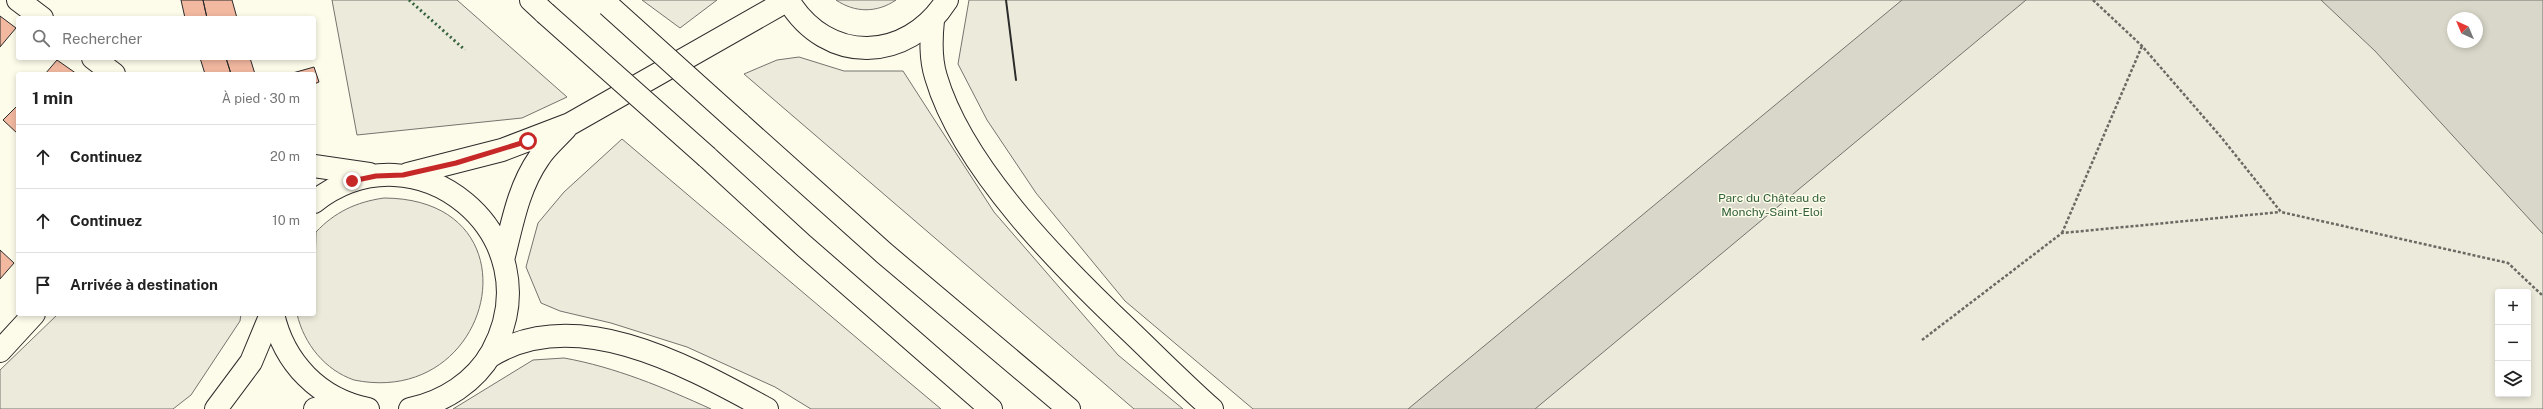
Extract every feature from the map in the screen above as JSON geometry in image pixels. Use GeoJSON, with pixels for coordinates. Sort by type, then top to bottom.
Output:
{"type":"FeatureCollection","features":[{"type":"Feature","properties":{"kind":"main road"},"geometry":{"type":"LineString","coordinates":[[18,0],[39,16]]}},
{"type":"Feature","properties":{"kind":"main road"},"geometry":{"type":"LineString","coordinates":[[316,166],[376,176],[403,175],[502,150],[570,124],[788,0],[795,11],[813,30],[849,46],[875,48],[900,42],[933,20],[947,0]]}},
{"type":"Feature","properties":{"kind":"main road"},"geometry":{"type":"LineString","coordinates":[[606,2],[884,253],[1069,409]]}},
{"type":"Feature","properties":{"kind":"main road"},"geometry":{"type":"LineString","coordinates":[[538,6],[815,255],[991,409]]}},
{"type":"Feature","properties":{"kind":"main road"},"geometry":{"type":"LineString","coordinates":[[933,20],[932,54],[944,98],[970,148],[1003,194],[1071,274],[1212,409]]}},
{"type":"Feature","properties":{"kind":"main road"},"geometry":{"type":"LineString","coordinates":[[96,60],[111,72]]}},
{"type":"Feature","properties":{"kind":"main road"},"geometry":{"type":"LineString","coordinates":[[503,260],[516,209],[530,174],[539,158],[570,124]]}},
{"type":"Feature","properties":{"kind":"main road"},"geometry":{"type":"LineString","coordinates":[[403,175],[427,181],[461,198],[487,226],[503,260],[508,285],[507,310],[500,334],[489,357],[473,376],[454,392],[432,403],[410,409]]}},
{"type":"Feature","properties":{"kind":"main road"},"geometry":{"type":"LineString","coordinates":[[316,201],[342,185],[376,176]]}},
{"type":"Feature","properties":{"kind":"main road"},"geometry":{"type":"LineString","coordinates":[[0,351],[32,316]]}},
{"type":"Feature","properties":{"kind":"main road"},"geometry":{"type":"LineString","coordinates":[[216,409],[238,383],[251,362],[271,316]]}},
{"type":"Feature","properties":{"kind":"main road"},"geometry":{"type":"LineString","coordinates":[[273,316],[284,346],[298,368],[316,385],[358,407]]}},
{"type":"Feature","properties":{"kind":"main road"},"geometry":{"type":"LineString","coordinates":[[489,357],[506,346],[529,338],[563,335],[592,338],[654,354],[717,382],[767,409]]}},
{"type":"Feature","properties":{"kind":"main road"},"geometry":{"type":"LineString","coordinates":[[315,409],[358,407]]}},
{"type":"Feature","properties":{"kind":"path"},"geometry":{"type":"LineString","coordinates":[[2093,0],[2142,46],[2221,137],[2281,212]]}},
{"type":"Feature","properties":{"kind":"path"},"geometry":{"type":"LineString","coordinates":[[1922,340],[2062,233],[2142,46]]}},
{"type":"Feature","properties":{"kind":"path"},"geometry":{"type":"LineString","coordinates":[[2062,233],[2281,212],[2508,263],[2543,296]]}},
{"type":"Feature","properties":{"kind":"green space"},"geometry":{"type":"Polygon","coordinates":[[[332,0],[457,0],[567,97],[522,118],[357,135],[332,0]]]}},
{"type":"Feature","properties":{"kind":"green space"},"geometry":{"type":"Polygon","coordinates":[[[642,0],[717,0],[680,28],[642,0]]]}},
{"type":"Feature","properties":{"kind":"green space"},"geometry":{"type":"Polygon","coordinates":[[[836,0],[896,0],[881,7],[866,10],[851,7],[836,0]]]}},
{"type":"Feature","properties":{"kind":"green space","name":"Parc du Château de Monchy-Saint-Eloi"},"geometry":{"type":"Polygon","coordinates":[[[969,0],[2543,0],[2543,409],[1253,409],[1125,301],[1036,193],[987,120],[958,64],[969,0]]]}},
{"type":"Feature","properties":{"kind":"green space"},"geometry":{"type":"Polygon","coordinates":[[[799,57],[844,71],[903,71],[994,212],[1118,355],[1183,409],[1134,409],[744,74],[777,60],[799,57]]]}},
{"type":"Feature","properties":{"kind":"green space"},"geometry":{"type":"Polygon","coordinates":[[[622,139],[941,409],[811,409],[775,387],[687,347],[611,323],[560,311],[541,303],[526,267],[538,223],[564,192],[622,139]]]}},
{"type":"Feature","properties":{"kind":"green space"},"geometry":{"type":"Polygon","coordinates":[[[384,198],[434,207],[466,231],[481,264],[481,300],[467,335],[440,364],[402,381],[354,380],[334,370],[325,363],[310,345],[300,325],[298,316],[316,316],[316,232],[331,219],[347,209],[364,202],[384,198]]]}},
{"type":"Feature","properties":{"kind":"green space"},"geometry":{"type":"Polygon","coordinates":[[[56,316],[241,316],[240,321],[191,395],[173,409],[0,409],[0,370],[56,316]]]}},
{"type":"Feature","properties":{"kind":"green space"},"geometry":{"type":"Polygon","coordinates":[[[564,358],[602,367],[639,379],[676,393],[711,409],[453,409],[533,360],[564,358]]]}},
{"type":"Feature","properties":{"kind":"shaded area"},"geometry":{"type":"Polygon","coordinates":[[[1902,0],[2026,0],[1535,409],[1408,409],[1902,0]]]}},
{"type":"Feature","properties":{"kind":"shaded area"},"geometry":{"type":"Polygon","coordinates":[[[2321,0],[2543,0],[2543,234],[2375,51],[2321,0]]]}},
{"type":"Feature","properties":{"kind":"building"},"geometry":{"type":"Polygon","coordinates":[[[181,0],[203,0],[207,16],[185,16],[181,0]]]}},
{"type":"Feature","properties":{"kind":"building"},"geometry":{"type":"Polygon","coordinates":[[[203,0],[232,0],[236,16],[207,16],[203,0]]]}},
{"type":"Feature","properties":{"kind":"building"},"geometry":{"type":"Polygon","coordinates":[[[0,16],[16,28],[0,47],[0,16]]]}},
{"type":"Feature","properties":{"kind":"building"},"geometry":{"type":"Polygon","coordinates":[[[57,60],[74,72],[47,72],[57,60]]]}},
{"type":"Feature","properties":{"kind":"building"},"geometry":{"type":"Polygon","coordinates":[[[201,60],[227,60],[230,72],[204,72],[201,60]]]}},
{"type":"Feature","properties":{"kind":"building"},"geometry":{"type":"Polygon","coordinates":[[[227,60],[251,60],[254,72],[230,72],[227,60]]]}},
{"type":"Feature","properties":{"kind":"building"},"geometry":{"type":"Polygon","coordinates":[[[314,67],[316,72],[296,72],[314,67]]]}},
{"type":"Feature","properties":{"kind":"building"},"geometry":{"type":"Polygon","coordinates":[[[316,73],[319,82],[316,83],[316,73]]]}},
{"type":"Feature","properties":{"kind":"building"},"geometry":{"type":"Polygon","coordinates":[[[16,107],[16,132],[3,120],[16,107]]]}},
{"type":"Feature","properties":{"kind":"building"},"geometry":{"type":"Polygon","coordinates":[[[0,250],[14,263],[0,279],[0,250]]]}},
{"type":"Feature","properties":{"kind":"hedge"},"geometry":{"type":"LineString","coordinates":[[409,0],[465,50]]}},
{"type":"Feature","properties":{"kind":"wall"},"geometry":{"type":"LineString","coordinates":[[1006,0],[1016,80]]}},
{"type":"Feature","properties":{"kind":"route"},"geometry":{"type":"LineString","coordinates":[[352,181],[376,176],[403,175],[456,163],[528,141]]}}]}
